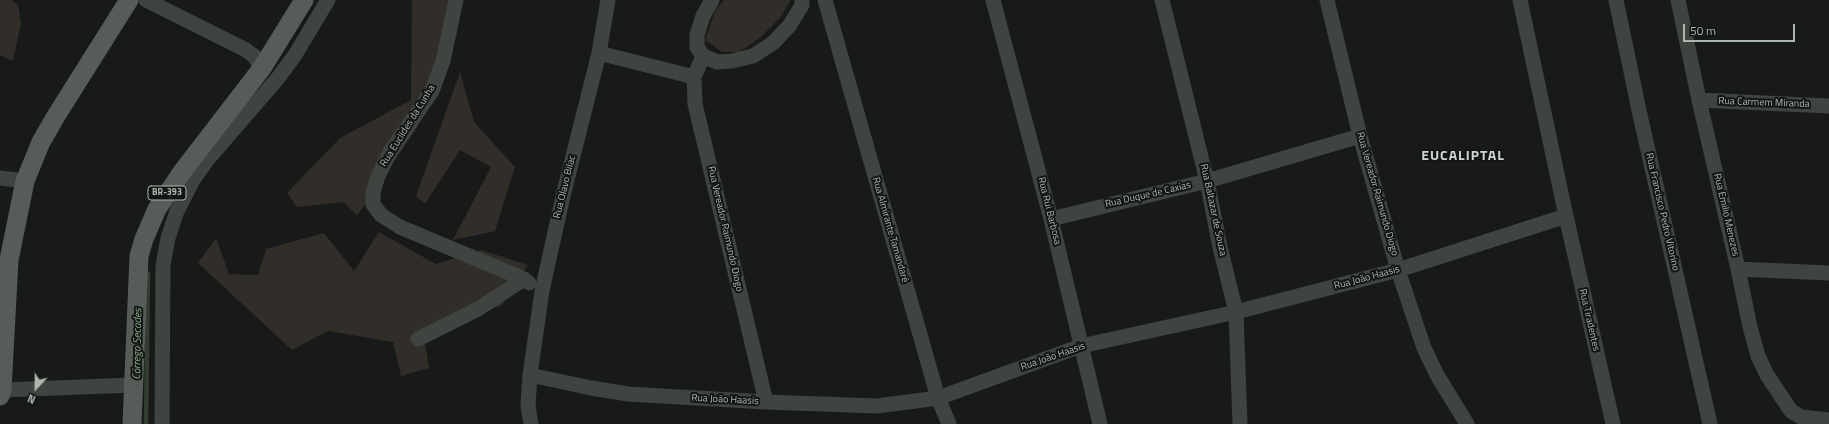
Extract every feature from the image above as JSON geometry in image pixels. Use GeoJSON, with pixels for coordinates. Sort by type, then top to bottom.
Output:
{"type":"FeatureCollection","features":[{"type":"Feature","properties":{"kind":"main road"},"geometry":{"type":"LineString","coordinates":[[1,393],[9,260],[25,181],[41,142],[129,0]]}},
{"type":"Feature","properties":{"kind":"main road","name":"BR-393"},"geometry":{"type":"LineString","coordinates":[[132,424],[139,256],[144,239],[157,209],[182,172],[262,68],[304,0]]}},
{"type":"Feature","properties":{"kind":"street"},"geometry":{"type":"LineString","coordinates":[[146,0],[246,50],[254,56],[262,68]]}},
{"type":"Feature","properties":{"kind":"street"},"geometry":{"type":"LineString","coordinates":[[162,424],[163,265],[168,238],[177,211],[193,180],[208,159],[278,78],[294,56],[328,0]]}},
{"type":"Feature","properties":{"kind":"street","name":"Rua Euclides da Cunha"},"geometry":{"type":"LineString","coordinates":[[456,0],[443,61],[432,91],[390,152],[381,170],[373,193],[373,204],[381,215],[400,227],[524,279],[542,291]]}},
{"type":"Feature","properties":{"kind":"street","name":"Rua Olavo Bilac"},"geometry":{"type":"LineString","coordinates":[[531,424],[528,406],[530,375],[542,291],[563,196],[598,54],[608,0]]}},
{"type":"Feature","properties":{"kind":"street"},"geometry":{"type":"LineString","coordinates":[[712,0],[703,16],[697,35],[697,47],[710,59],[732,61],[753,56],[773,43],[790,25],[802,4],[802,0]]}},
{"type":"Feature","properties":{"kind":"street","name":"Rua Almirante Tamandaré"},"geometry":{"type":"LineString","coordinates":[[825,0],[938,398],[949,424]]}},
{"type":"Feature","properties":{"kind":"street","name":"Rua Rui Barbosa"},"geometry":{"type":"LineString","coordinates":[[993,0],[1051,219],[1100,424]]}},
{"type":"Feature","properties":{"kind":"street","name":"Rua Baltazar de Souza"},"geometry":{"type":"LineString","coordinates":[[1162,0],[1207,181],[1220,247],[1236,312],[1240,424]]}},
{"type":"Feature","properties":{"kind":"street","name":"Rua Vereador Raimundo Diogo"},"geometry":{"type":"LineString","coordinates":[[1327,0],[1360,136],[1398,270],[1424,348],[1437,375],[1467,424]]}},
{"type":"Feature","properties":{"kind":"street","name":"Rua Tiradentes"},"geometry":{"type":"LineString","coordinates":[[1520,0],[1566,216],[1613,424]]}},
{"type":"Feature","properties":{"kind":"street","name":"Rua Francisco Pedro Vitorino"},"geometry":{"type":"LineString","coordinates":[[1616,0],[1640,116],[1710,424]]}},
{"type":"Feature","properties":{"kind":"street","name":"Rua Emilio Menezes"},"geometry":{"type":"LineString","coordinates":[[1669,0],[1680,5],[1699,100],[1750,327],[1758,356],[1767,375],[1790,411],[1801,417],[1829,420]]}},
{"type":"Feature","properties":{"kind":"street"},"geometry":{"type":"LineString","coordinates":[[598,54],[694,77]]}},
{"type":"Feature","properties":{"kind":"street","name":"Rua Vereador Raimundo Diogo"},"geometry":{"type":"LineString","coordinates":[[710,59],[694,77],[695,104],[766,402]]}},
{"type":"Feature","properties":{"kind":"street","name":"Rua Carmem Miranda"},"geometry":{"type":"LineString","coordinates":[[1699,100],[1829,106]]}},
{"type":"Feature","properties":{"kind":"street","name":"Rua Duque de Caxias"},"geometry":{"type":"LineString","coordinates":[[1051,219],[1207,181],[1360,136]]}},
{"type":"Feature","properties":{"kind":"street"},"geometry":{"type":"LineString","coordinates":[[0,178],[25,181]]}},
{"type":"Feature","properties":{"kind":"street","name":"Rua João Haasis"},"geometry":{"type":"LineString","coordinates":[[530,375],[628,394],[766,402],[877,406],[938,398],[1081,346],[1236,312],[1398,270],[1566,216]]}},
{"type":"Feature","properties":{"kind":"street"},"geometry":{"type":"LineString","coordinates":[[1738,269],[1829,273]]}},
{"type":"Feature","properties":{"kind":"street"},"geometry":{"type":"LineString","coordinates":[[418,339],[478,309],[524,279]]}},
{"type":"Feature","properties":{"kind":"street"},"geometry":{"type":"LineString","coordinates":[[1,393],[133,385]]}},
{"type":"Feature","properties":{"kind":"shaded area"},"geometry":{"type":"Polygon","coordinates":[[[0,0],[12,0],[18,5],[21,23],[13,61],[0,55],[0,0]]]}},
{"type":"Feature","properties":{"kind":"shaded area"},"geometry":{"type":"Polygon","coordinates":[[[412,0],[451,0],[441,65],[417,128],[357,216],[344,202],[297,207],[287,193],[340,138],[411,100],[412,0]]]}},
{"type":"Feature","properties":{"kind":"shaded area"},"geometry":{"type":"Polygon","coordinates":[[[724,0],[791,0],[780,18],[761,37],[739,52],[722,52],[705,40],[715,11],[724,0]]]}},
{"type":"Feature","properties":{"kind":"shaded area"},"geometry":{"type":"Polygon","coordinates":[[[460,72],[474,122],[515,167],[495,231],[453,240],[491,167],[460,150],[425,204],[416,196],[460,72]]]}},
{"type":"Feature","properties":{"kind":"shaded area"},"geometry":{"type":"Polygon","coordinates":[[[379,232],[436,264],[481,250],[528,265],[501,306],[423,329],[429,368],[401,376],[393,342],[328,331],[292,350],[198,263],[216,238],[229,274],[258,275],[266,249],[324,233],[354,271],[379,232]]]}},
{"type":"Feature","properties":{"kind":"waterway","name":"Córrego Secades"},"geometry":{"type":"LineString","coordinates":[[146,424],[148,274]]}},
{"type":"Feature","properties":{"kind":"district","name":"EUCALIPTAL"},"geometry":{"type":"Point","coordinates":[1463,157]}}]}
